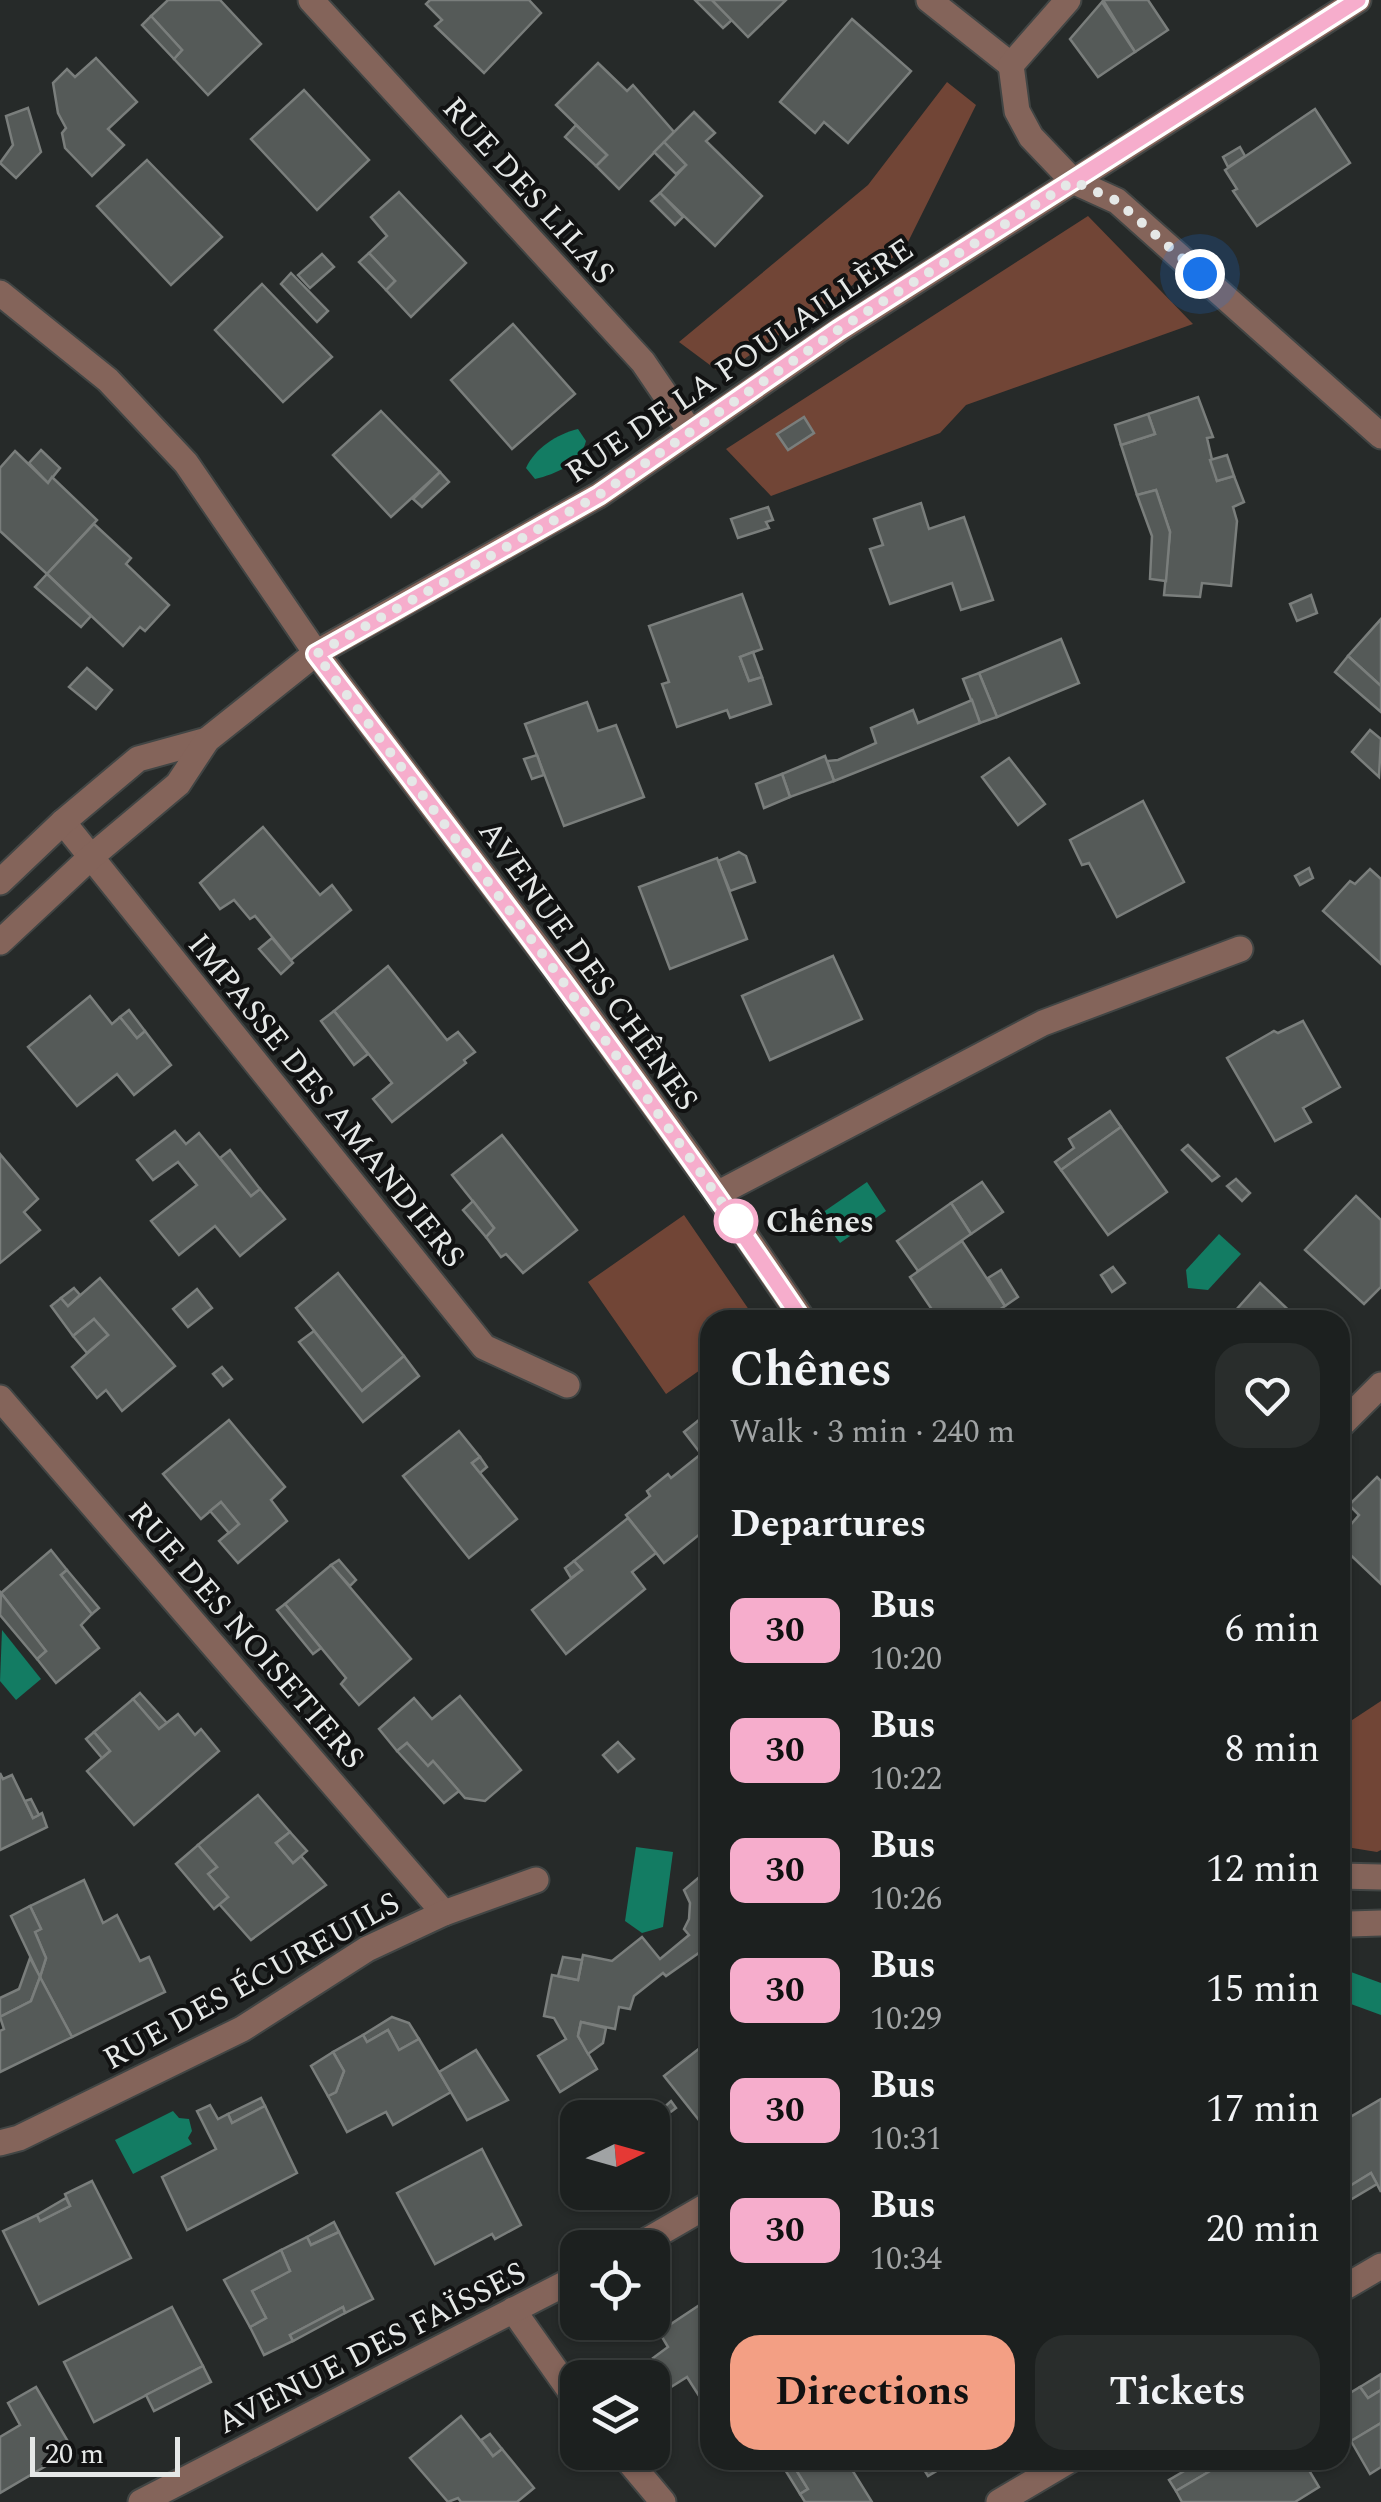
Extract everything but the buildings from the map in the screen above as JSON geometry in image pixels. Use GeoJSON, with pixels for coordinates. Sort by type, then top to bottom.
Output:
{"type":"FeatureCollection","features":[{"type":"Feature","properties":{"kind":"street","name":"RUE DES LILAS"},"geometry":{"type":"LineString","coordinates":[[310,0],[642,362],[690,430]]}},
{"type":"Feature","properties":{"kind":"street"},"geometry":{"type":"LineString","coordinates":[[929,0],[1011,65],[1017,111],[1032,137],[1073,181],[1117,201],[1381,436]]}},
{"type":"Feature","properties":{"kind":"street"},"geometry":{"type":"LineString","coordinates":[[1011,65],[1068,0]]}},
{"type":"Feature","properties":{"kind":"street","name":"RUE DE LA POULAILLÈRE"},"geometry":{"type":"LineString","coordinates":[[0,942],[91,856],[178,784],[207,740],[316,654],[599,495],[838,330],[1358,0]]}},
{"type":"Feature","properties":{"kind":"street","name":"AVENUE DES CHÊNES"},"geometry":{"type":"LineString","coordinates":[[0,293],[108,380],[186,463],[316,654],[568,987],[795,1310]]}},
{"type":"Feature","properties":{"kind":"street","name":"RUE DE LA POULAILLÈRE"},"geometry":{"type":"LineString","coordinates":[[0,882],[138,758],[207,740]]}},
{"type":"Feature","properties":{"kind":"street","name":"IMPASSE DES AMANDIERS"},"geometry":{"type":"LineString","coordinates":[[64,822],[484,1348],[567,1385]]}},
{"type":"Feature","properties":{"kind":"street"},"geometry":{"type":"LineString","coordinates":[[717,1194],[1043,1023],[1240,948]]}},
{"type":"Feature","properties":{"kind":"street"},"geometry":{"type":"LineString","coordinates":[[1350,1416],[1381,1384]]}},
{"type":"Feature","properties":{"kind":"street","name":"RUE DES NOISETIERS"},"geometry":{"type":"LineString","coordinates":[[0,1398],[444,1914]]}},
{"type":"Feature","properties":{"kind":"street"},"geometry":{"type":"LineString","coordinates":[[1350,1876],[1381,1877]]}},
{"type":"Feature","properties":{"kind":"street","name":"RUE DES ÉCUREUILS"},"geometry":{"type":"LineString","coordinates":[[0,2143],[19,2138],[242,2029],[367,1949],[444,1914],[536,1880]]}},
{"type":"Feature","properties":{"kind":"street"},"geometry":{"type":"LineString","coordinates":[[1350,1924],[1381,1923]]}},
{"type":"Feature","properties":{"kind":"street"},"geometry":{"type":"LineString","coordinates":[[665,2230],[700,2210]]}},
{"type":"Feature","properties":{"kind":"street"},"geometry":{"type":"LineString","coordinates":[[1350,2284],[1381,2266]]}},
{"type":"Feature","properties":{"kind":"street","name":"AVENUE DES FAÏSSES"},"geometry":{"type":"LineString","coordinates":[[142,2502],[560,2286]]}},
{"type":"Feature","properties":{"kind":"street"},"geometry":{"type":"LineString","coordinates":[[512,2310],[560,2377]]}},
{"type":"Feature","properties":{"kind":"street"},"geometry":{"type":"LineString","coordinates":[[636,2470],[662,2502]]}},
{"type":"Feature","properties":{"kind":"street"},"geometry":{"type":"LineString","coordinates":[[999,2502],[1053,2470]]}},
{"type":"Feature","properties":{"kind":"shaded area"},"geometry":{"type":"Polygon","coordinates":[[[947,82],[976,105],[904,250],[722,374],[679,342],[868,185],[947,82]]]}},
{"type":"Feature","properties":{"kind":"shaded area"},"geometry":{"type":"Polygon","coordinates":[[[1088,216],[1193,324],[966,405],[940,433],[771,496],[726,449],[1088,216]]]}},
{"type":"Feature","properties":{"kind":"shaded area"},"geometry":{"type":"Polygon","coordinates":[[[578,429],[586,441],[573,462],[535,479],[526,468],[535,454],[555,438],[578,429]]]}},
{"type":"Feature","properties":{"kind":"shaded area"},"geometry":{"type":"Polygon","coordinates":[[[867,1182],[886,1211],[840,1243],[819,1215],[867,1182]]]}},
{"type":"Feature","properties":{"kind":"shaded area"},"geometry":{"type":"Polygon","coordinates":[[[684,1215],[749,1310],[700,1310],[700,1370],[666,1394],[588,1282],[684,1215]]]}},
{"type":"Feature","properties":{"kind":"shaded area"},"geometry":{"type":"Polygon","coordinates":[[[1219,1234],[1241,1254],[1208,1290],[1188,1288],[1186,1270],[1219,1234]]]}},
{"type":"Feature","properties":{"kind":"shaded area"},"geometry":{"type":"Polygon","coordinates":[[[2,1630],[41,1679],[16,1700],[0,1681],[2,1630]]]}},
{"type":"Feature","properties":{"kind":"shaded area"},"geometry":{"type":"Polygon","coordinates":[[[1381,1701],[1381,1850],[1377,1852],[1350,1848],[1350,1721],[1381,1701]]]}},
{"type":"Feature","properties":{"kind":"shaded area"},"geometry":{"type":"Polygon","coordinates":[[[636,1847],[673,1852],[663,1927],[642,1933],[625,1921],[636,1847]]]}},
{"type":"Feature","properties":{"kind":"shaded area"},"geometry":{"type":"Polygon","coordinates":[[[1350,1972],[1381,1983],[1381,2015],[1350,2004],[1350,1972]]]}},
{"type":"Feature","properties":{"kind":"shaded area"},"geometry":{"type":"Polygon","coordinates":[[[173,2111],[179,2118],[189,2119],[192,2131],[188,2138],[192,2144],[133,2174],[115,2140],[173,2111]]]}},
{"type":"Feature","properties":{"kind":"bus line","name":"30"},"geometry":{"type":"LineString","coordinates":[[795,1310],[573,995],[316,654],[599,495],[838,330],[1358,0]]}},
{"type":"Feature","properties":{"kind":"place","name":"Chênes"},"geometry":{"type":"Point","coordinates":[736,1221]}},
{"type":"Feature","properties":{"kind":"route"},"geometry":{"type":"LineString","coordinates":[[736,1221],[739,1226],[556,972],[316,654],[599,495],[838,330],[1073,181],[1117,201],[1200,274]]}}]}
